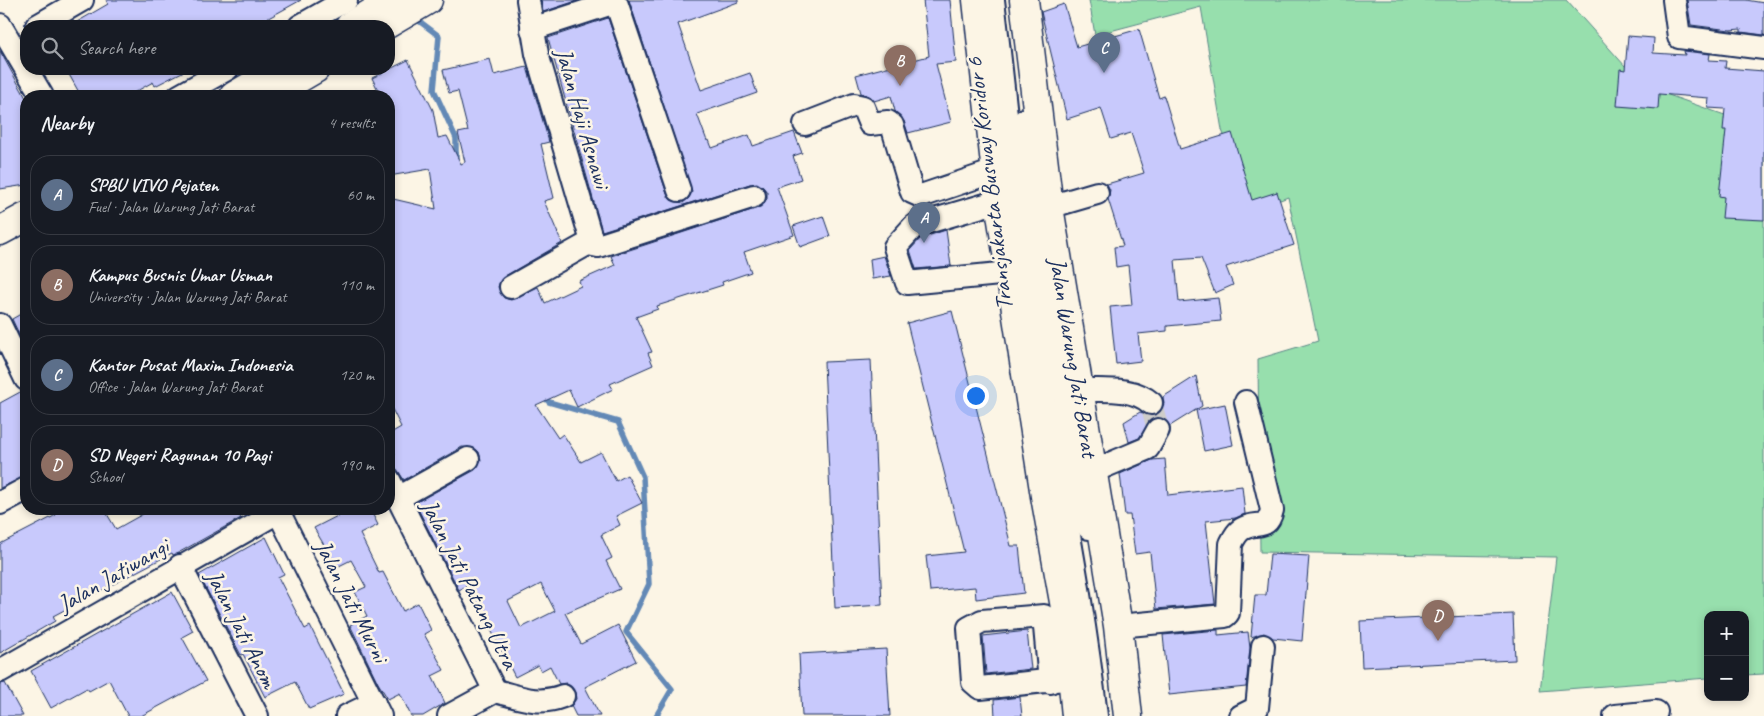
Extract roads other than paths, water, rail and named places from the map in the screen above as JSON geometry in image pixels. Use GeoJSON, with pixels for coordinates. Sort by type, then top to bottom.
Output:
{"type":"FeatureCollection","features":[{"type":"Feature","properties":{"kind":"main road"},"geometry":{"type":"LineString","coordinates":[[368,20],[428,0]]}},
{"type":"Feature","properties":{"kind":"main road","name":"Jalan Warung Jati Barat"},"geometry":{"type":"LineString","coordinates":[[978,0],[995,171],[1010,272],[1062,680],[1076,716]]}},
{"type":"Feature","properties":{"kind":"main road","name":"Jalan Warung Jati Barat"},"geometry":{"type":"LineString","coordinates":[[1024,0],[1049,207],[1091,472],[1118,626],[1128,716]]}},
{"type":"Feature","properties":{"kind":"main road"},"geometry":{"type":"LineString","coordinates":[[244,90],[270,75]]}},
{"type":"Feature","properties":{"kind":"main road"},"geometry":{"type":"LineString","coordinates":[[280,90],[305,75]]}},
{"type":"Feature","properties":{"kind":"main road"},"geometry":{"type":"LineString","coordinates":[[0,231],[20,220]]}},
{"type":"Feature","properties":{"kind":"main road"},"geometry":{"type":"LineString","coordinates":[[0,251],[20,240]]}},
{"type":"Feature","properties":{"kind":"street"},"geometry":{"type":"LineString","coordinates":[[47,20],[82,0]]}},
{"type":"Feature","properties":{"kind":"street"},"geometry":{"type":"LineString","coordinates":[[311,20],[346,0]]}},
{"type":"Feature","properties":{"kind":"street","name":"Jalan Haji Asnawi"},"geometry":{"type":"LineString","coordinates":[[528,0],[537,54],[594,244]]}},
{"type":"Feature","properties":{"kind":"street","name":"Transjakarta Busway Koridor 6"},"geometry":{"type":"LineString","coordinates":[[993,0],[1016,202],[1032,320],[1079,588],[1096,716]]}},
{"type":"Feature","properties":{"kind":"street","name":"Transjakarta Busway Koridor 6"},"geometry":{"type":"LineString","coordinates":[[1014,0],[1030,168],[1045,285],[1101,593],[1114,716]]}},
{"type":"Feature","properties":{"kind":"street"},"geometry":{"type":"LineString","coordinates":[[1674,0],[1679,37],[1764,48]]}},
{"type":"Feature","properties":{"kind":"street"},"geometry":{"type":"LineString","coordinates":[[532,29],[612,3],[616,5],[679,190]]}},
{"type":"Feature","properties":{"kind":"street"},"geometry":{"type":"LineString","coordinates":[[12,33],[20,50]]}},
{"type":"Feature","properties":{"kind":"street"},"geometry":{"type":"LineString","coordinates":[[32,75],[39,90]]}},
{"type":"Feature","properties":{"kind":"street"},"geometry":{"type":"LineString","coordinates":[[189,90],[216,75]]}},
{"type":"Feature","properties":{"kind":"street"},"geometry":{"type":"LineString","coordinates":[[805,124],[854,105],[863,107],[870,124],[888,122],[892,125],[912,192],[916,195],[921,196],[995,171]]}},
{"type":"Feature","properties":{"kind":"street"},"geometry":{"type":"LineString","coordinates":[[1049,207],[1097,193]]}},
{"type":"Feature","properties":{"kind":"street"},"geometry":{"type":"LineString","coordinates":[[511,287],[594,244],[754,196]]}},
{"type":"Feature","properties":{"kind":"street"},"geometry":{"type":"LineString","coordinates":[[999,201],[914,226],[895,246],[908,283],[1010,272]]}},
{"type":"Feature","properties":{"kind":"street"},"geometry":{"type":"LineString","coordinates":[[0,324],[20,366]]}},
{"type":"Feature","properties":{"kind":"street"},"geometry":{"type":"LineString","coordinates":[[1078,390],[1129,391],[1143,396],[1151,402]]}},
{"type":"Feature","properties":{"kind":"street"},"geometry":{"type":"LineString","coordinates":[[1118,626],[1225,616],[1228,613],[1230,544],[1236,534],[1244,528],[1265,524],[1270,519],[1272,510],[1246,402]]}},
{"type":"Feature","properties":{"kind":"street"},"geometry":{"type":"LineString","coordinates":[[1091,472],[1148,448],[1158,430]]}},
{"type":"Feature","properties":{"kind":"street"},"geometry":{"type":"LineString","coordinates":[[395,488],[468,459]]}},
{"type":"Feature","properties":{"kind":"street"},"geometry":{"type":"LineString","coordinates":[[0,503],[20,492]]}},
{"type":"Feature","properties":{"kind":"street","name":"Jalan Jati Patang Utra"},"geometry":{"type":"LineString","coordinates":[[395,493],[495,691],[449,716]]}},
{"type":"Feature","properties":{"kind":"street","name":"Jalan Jatiwangi"},"geometry":{"type":"LineString","coordinates":[[0,671],[269,515]]}},
{"type":"Feature","properties":{"kind":"street","name":"Jalan Jati Murni"},"geometry":{"type":"LineString","coordinates":[[280,515],[377,709]]}},
{"type":"Feature","properties":{"kind":"street","name":"Jalan Jati Anom"},"geometry":{"type":"LineString","coordinates":[[180,566],[257,716]]}},
{"type":"Feature","properties":{"kind":"street"},"geometry":{"type":"LineString","coordinates":[[1055,615],[982,621],[969,628],[973,682],[980,688],[1062,680]]}},
{"type":"Feature","properties":{"kind":"street"},"geometry":{"type":"LineString","coordinates":[[1241,716],[1257,708],[1263,646]]}},
{"type":"Feature","properties":{"kind":"street"},"geometry":{"type":"LineString","coordinates":[[495,691],[539,702],[548,702],[563,696]]}},
{"type":"Feature","properties":{"kind":"street"},"geometry":{"type":"LineString","coordinates":[[347,716],[377,709]]}},
{"type":"Feature","properties":{"kind":"street"},"geometry":{"type":"LineString","coordinates":[[1615,716],[1656,712]]}},
{"type":"Feature","properties":{"kind":"waterway"},"geometry":{"type":"LineString","coordinates":[[415,18],[439,36],[434,90],[456,138],[456,161]]}},
{"type":"Feature","properties":{"kind":"waterway"},"geometry":{"type":"LineString","coordinates":[[543,396],[549,402],[618,422],[643,477],[649,584],[626,632],[672,689],[656,716]]}},
{"type":"Feature","properties":{"kind":"tunnel"},"geometry":{"type":"LineString","coordinates":[[1151,403],[1158,430]]}},
{"type":"Feature","properties":{"kind":"place","name":"Kantor Pusat Maxim Indonesia"},"geometry":{"type":"Point","coordinates":[1104,73]}},
{"type":"Feature","properties":{"kind":"place","name":"Kampus Busnis Umar Usman"},"geometry":{"type":"Point","coordinates":[900,86]}},
{"type":"Feature","properties":{"kind":"place","name":"SPBU VIVO Pejaten"},"geometry":{"type":"Point","coordinates":[924,243]}},
{"type":"Feature","properties":{"kind":"place","name":"SD Negeri Ragunan 10 Pagi"},"geometry":{"type":"Point","coordinates":[1438,641]}}]}
